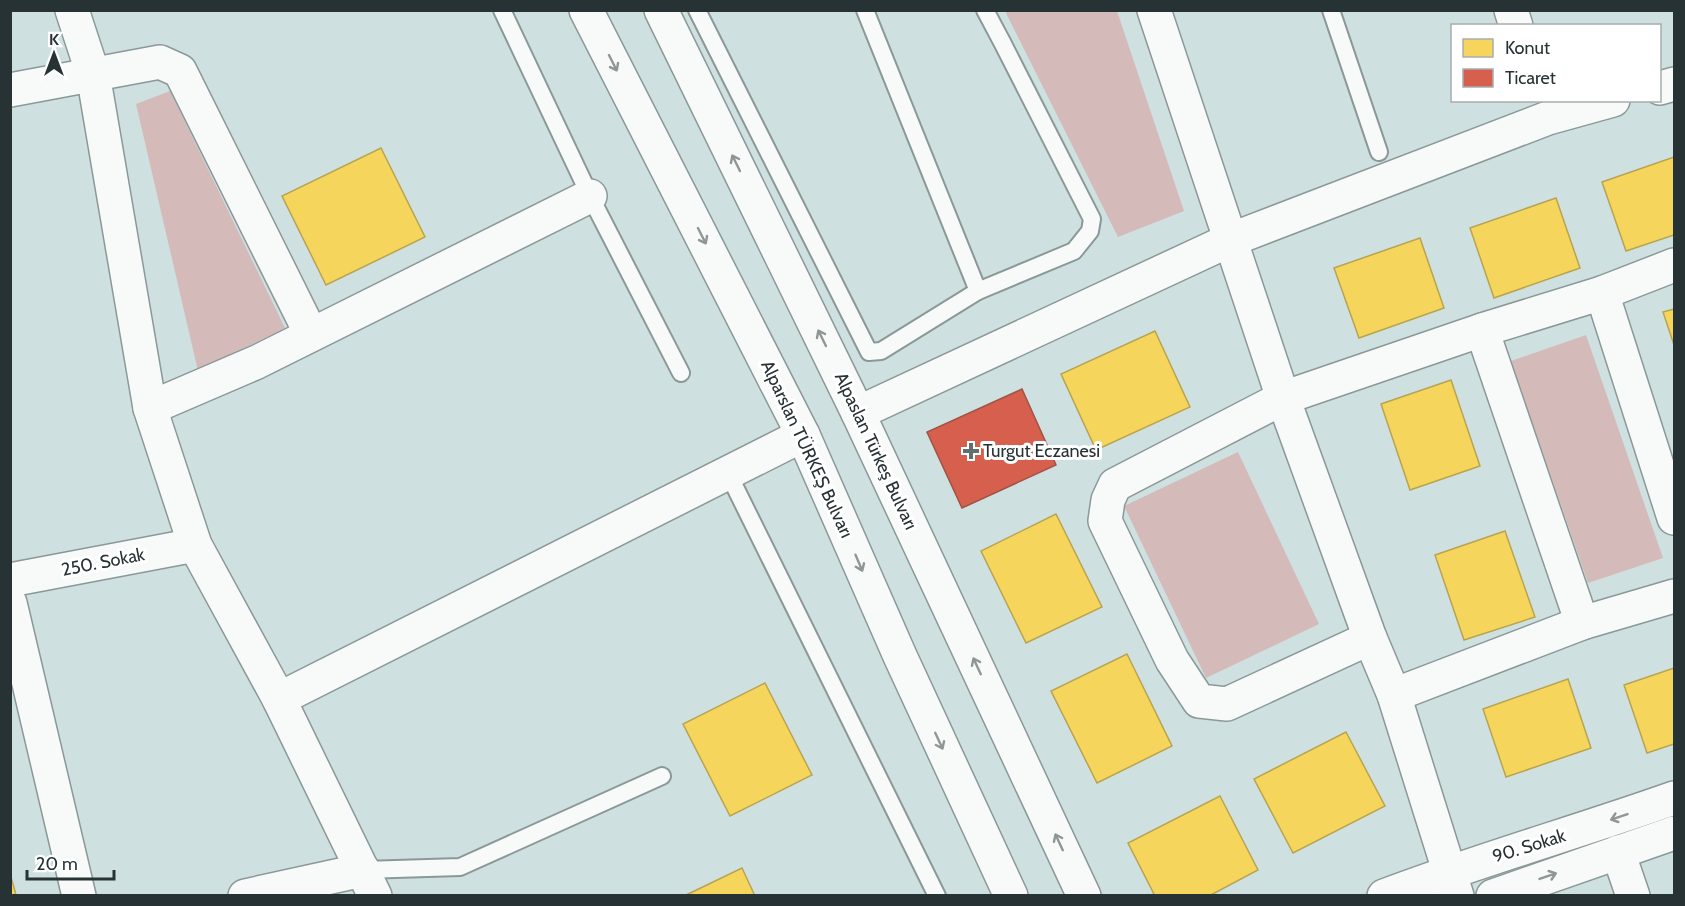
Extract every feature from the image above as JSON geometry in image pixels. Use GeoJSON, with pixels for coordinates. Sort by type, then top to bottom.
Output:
{"type":"FeatureCollection","features":[{"type":"Feature","properties":{"kind":"street"},"geometry":{"type":"LineString","coordinates":[[72,10],[93,74],[150,408],[195,544],[279,699],[360,884],[245,896]]}},
{"type":"Feature","properties":{"kind":"street","name":"Alparslan TÜRKEŞ Bulvarı"},"geometry":{"type":"LineString","coordinates":[[586,10],[803,435],[900,657],[1011,896]]}},
{"type":"Feature","properties":{"kind":"street","name":"Alpaslan Türkeş Bulvarı"},"geometry":{"type":"LineString","coordinates":[[661,10],[858,413],[1084,896]]}},
{"type":"Feature","properties":{"kind":"street"},"geometry":{"type":"LineString","coordinates":[[1154,10],[1283,398],[1370,638],[1394,695],[1453,883]]}},
{"type":"Feature","properties":{"kind":"street"},"geometry":{"type":"LineString","coordinates":[[10,90],[160,62],[180,71],[311,334]]}},
{"type":"Feature","properties":{"kind":"street"},"geometry":{"type":"LineString","coordinates":[[858,413],[1230,240],[1545,109],[1598,102]]}},
{"type":"Feature","properties":{"kind":"street"},"geometry":{"type":"LineString","coordinates":[[150,408],[257,363],[590,195]]}},
{"type":"Feature","properties":{"kind":"street"},"geometry":{"type":"LineString","coordinates":[[1370,638],[1227,704],[1199,701],[1172,660],[1105,521],[1108,500],[1115,485],[1283,398],[1482,330],[1602,293],[1674,265]]}},
{"type":"Feature","properties":{"kind":"street"},"geometry":{"type":"LineString","coordinates":[[1602,293],[1674,518]]}},
{"type":"Feature","properties":{"kind":"street"},"geometry":{"type":"LineString","coordinates":[[1482,330],[1582,623]]}},
{"type":"Feature","properties":{"kind":"street"},"geometry":{"type":"LineString","coordinates":[[279,699],[803,435]]}},
{"type":"Feature","properties":{"kind":"street","name":"250. Sokak"},"geometry":{"type":"LineString","coordinates":[[10,580],[195,544]]}},
{"type":"Feature","properties":{"kind":"street"},"geometry":{"type":"LineString","coordinates":[[1394,695],[1582,623],[1674,596]]}},
{"type":"Feature","properties":{"kind":"street"},"geometry":{"type":"LineString","coordinates":[[10,603],[79,896]]}},
{"type":"Feature","properties":{"kind":"street","name":"90. Sokak"},"geometry":{"type":"LineString","coordinates":[[1384,896],[1453,883],[1674,798]]}},
{"type":"Feature","properties":{"kind":"street","name":"90. Sokak"},"geometry":{"type":"LineString","coordinates":[[1493,896],[1674,832]]}},
{"type":"Feature","properties":{"kind":"street"},"geometry":{"type":"LineString","coordinates":[[1618,852],[1633,896]]}},
{"type":"Feature","properties":{"kind":"lane"},"geometry":{"type":"LineString","coordinates":[[502,10],[590,195],[681,373]]}},
{"type":"Feature","properties":{"kind":"lane"},"geometry":{"type":"LineString","coordinates":[[697,10],[869,352],[881,351],[978,291],[1074,252],[1090,231],[1092,219],[985,10]]}},
{"type":"Feature","properties":{"kind":"lane"},"geometry":{"type":"LineString","coordinates":[[865,10],[978,291]]}},
{"type":"Feature","properties":{"kind":"lane"},"geometry":{"type":"LineString","coordinates":[[1331,10],[1379,152]]}},
{"type":"Feature","properties":{"kind":"lane"},"geometry":{"type":"LineString","coordinates":[[728,473],[937,896]]}},
{"type":"Feature","properties":{"kind":"lane"},"geometry":{"type":"LineString","coordinates":[[360,884],[460,867],[662,776]]}},
{"type":"Feature","properties":{"kind":"shaded area"},"geometry":{"type":"Polygon","coordinates":[[[1005,11],[1117,11],[1184,211],[1118,237],[1005,11]]]}},
{"type":"Feature","properties":{"kind":"shaded area"},"geometry":{"type":"Polygon","coordinates":[[[170,91],[285,328],[198,371],[136,104],[170,91]]]}},
{"type":"Feature","properties":{"kind":"shaded area"},"geometry":{"type":"Polygon","coordinates":[[[1586,335],[1663,558],[1588,583],[1511,361],[1586,335]]]}},
{"type":"Feature","properties":{"kind":"shaded area"},"geometry":{"type":"Polygon","coordinates":[[[1238,452],[1319,624],[1206,678],[1124,506],[1238,452]]]}},
{"type":"Feature","properties":{"kind":"building: Konut"},"geometry":{"type":"Polygon","coordinates":[[[381,148],[425,237],[326,285],[282,196],[381,148]]]}},
{"type":"Feature","properties":{"kind":"building: Konut"},"geometry":{"type":"Polygon","coordinates":[[[1674,157],[1674,235],[1626,251],[1602,182],[1674,157]]]}},
{"type":"Feature","properties":{"kind":"building: Konut"},"geometry":{"type":"Polygon","coordinates":[[[1556,198],[1580,268],[1494,298],[1470,228],[1556,198]]]}},
{"type":"Feature","properties":{"kind":"building: Konut"},"geometry":{"type":"Polygon","coordinates":[[[1420,238],[1444,308],[1359,338],[1334,268],[1420,238]]]}},
{"type":"Feature","properties":{"kind":"building: Konut"},"geometry":{"type":"Polygon","coordinates":[[[1674,309],[1674,345],[1663,312],[1674,309]]]}},
{"type":"Feature","properties":{"kind":"building: Konut"},"geometry":{"type":"Polygon","coordinates":[[[1155,331],[1190,407],[1096,450],[1061,374],[1155,331]]]}},
{"type":"Feature","properties":{"kind":"building: Konut"},"geometry":{"type":"Polygon","coordinates":[[[1451,380],[1480,466],[1410,490],[1381,404],[1451,380]]]}},
{"type":"Feature","properties":{"kind":"building: Konut"},"geometry":{"type":"Polygon","coordinates":[[[1056,514],[1102,607],[1026,643],[981,551],[1056,514]]]}},
{"type":"Feature","properties":{"kind":"building: Konut"},"geometry":{"type":"Polygon","coordinates":[[[1505,531],[1535,617],[1464,640],[1435,555],[1505,531]]]}},
{"type":"Feature","properties":{"kind":"building: Konut"},"geometry":{"type":"Polygon","coordinates":[[[1127,654],[1172,746],[1097,783],[1051,691],[1127,654]]]}},
{"type":"Feature","properties":{"kind":"building: Konut"},"geometry":{"type":"Polygon","coordinates":[[[1674,668],[1674,744],[1647,753],[1624,685],[1674,668]]]}},
{"type":"Feature","properties":{"kind":"building: Konut"},"geometry":{"type":"Polygon","coordinates":[[[1568,679],[1591,748],[1506,777],[1483,709],[1568,679]]]}},
{"type":"Feature","properties":{"kind":"building: Konut"},"geometry":{"type":"Polygon","coordinates":[[[765,683],[812,775],[730,816],[683,724],[765,683]]]}},
{"type":"Feature","properties":{"kind":"building: Konut"},"geometry":{"type":"Polygon","coordinates":[[[1346,732],[1385,806],[1293,853],[1254,779],[1346,732]]]}},
{"type":"Feature","properties":{"kind":"building: Konut"},"geometry":{"type":"Polygon","coordinates":[[[1220,796],[1258,870],[1209,896],[1155,896],[1128,843],[1220,796]]]}},
{"type":"Feature","properties":{"kind":"building: Konut"},"geometry":{"type":"Polygon","coordinates":[[[742,868],[755,896],[684,896],[742,868]]]}},
{"type":"Feature","properties":{"kind":"building: Konut"},"geometry":{"type":"Polygon","coordinates":[[[10,873],[16,895],[14,896],[10,896],[10,873]]]}},
{"type":"Feature","properties":{"kind":"building: Ticaret"},"geometry":{"type":"Polygon","coordinates":[[[1022,389],[1056,465],[962,508],[927,432],[1022,389]]]}},
{"type":"Feature","properties":{"kind":"place","name":"Turgut Eczanesi"},"geometry":{"type":"Point","coordinates":[971,451]}}]}
